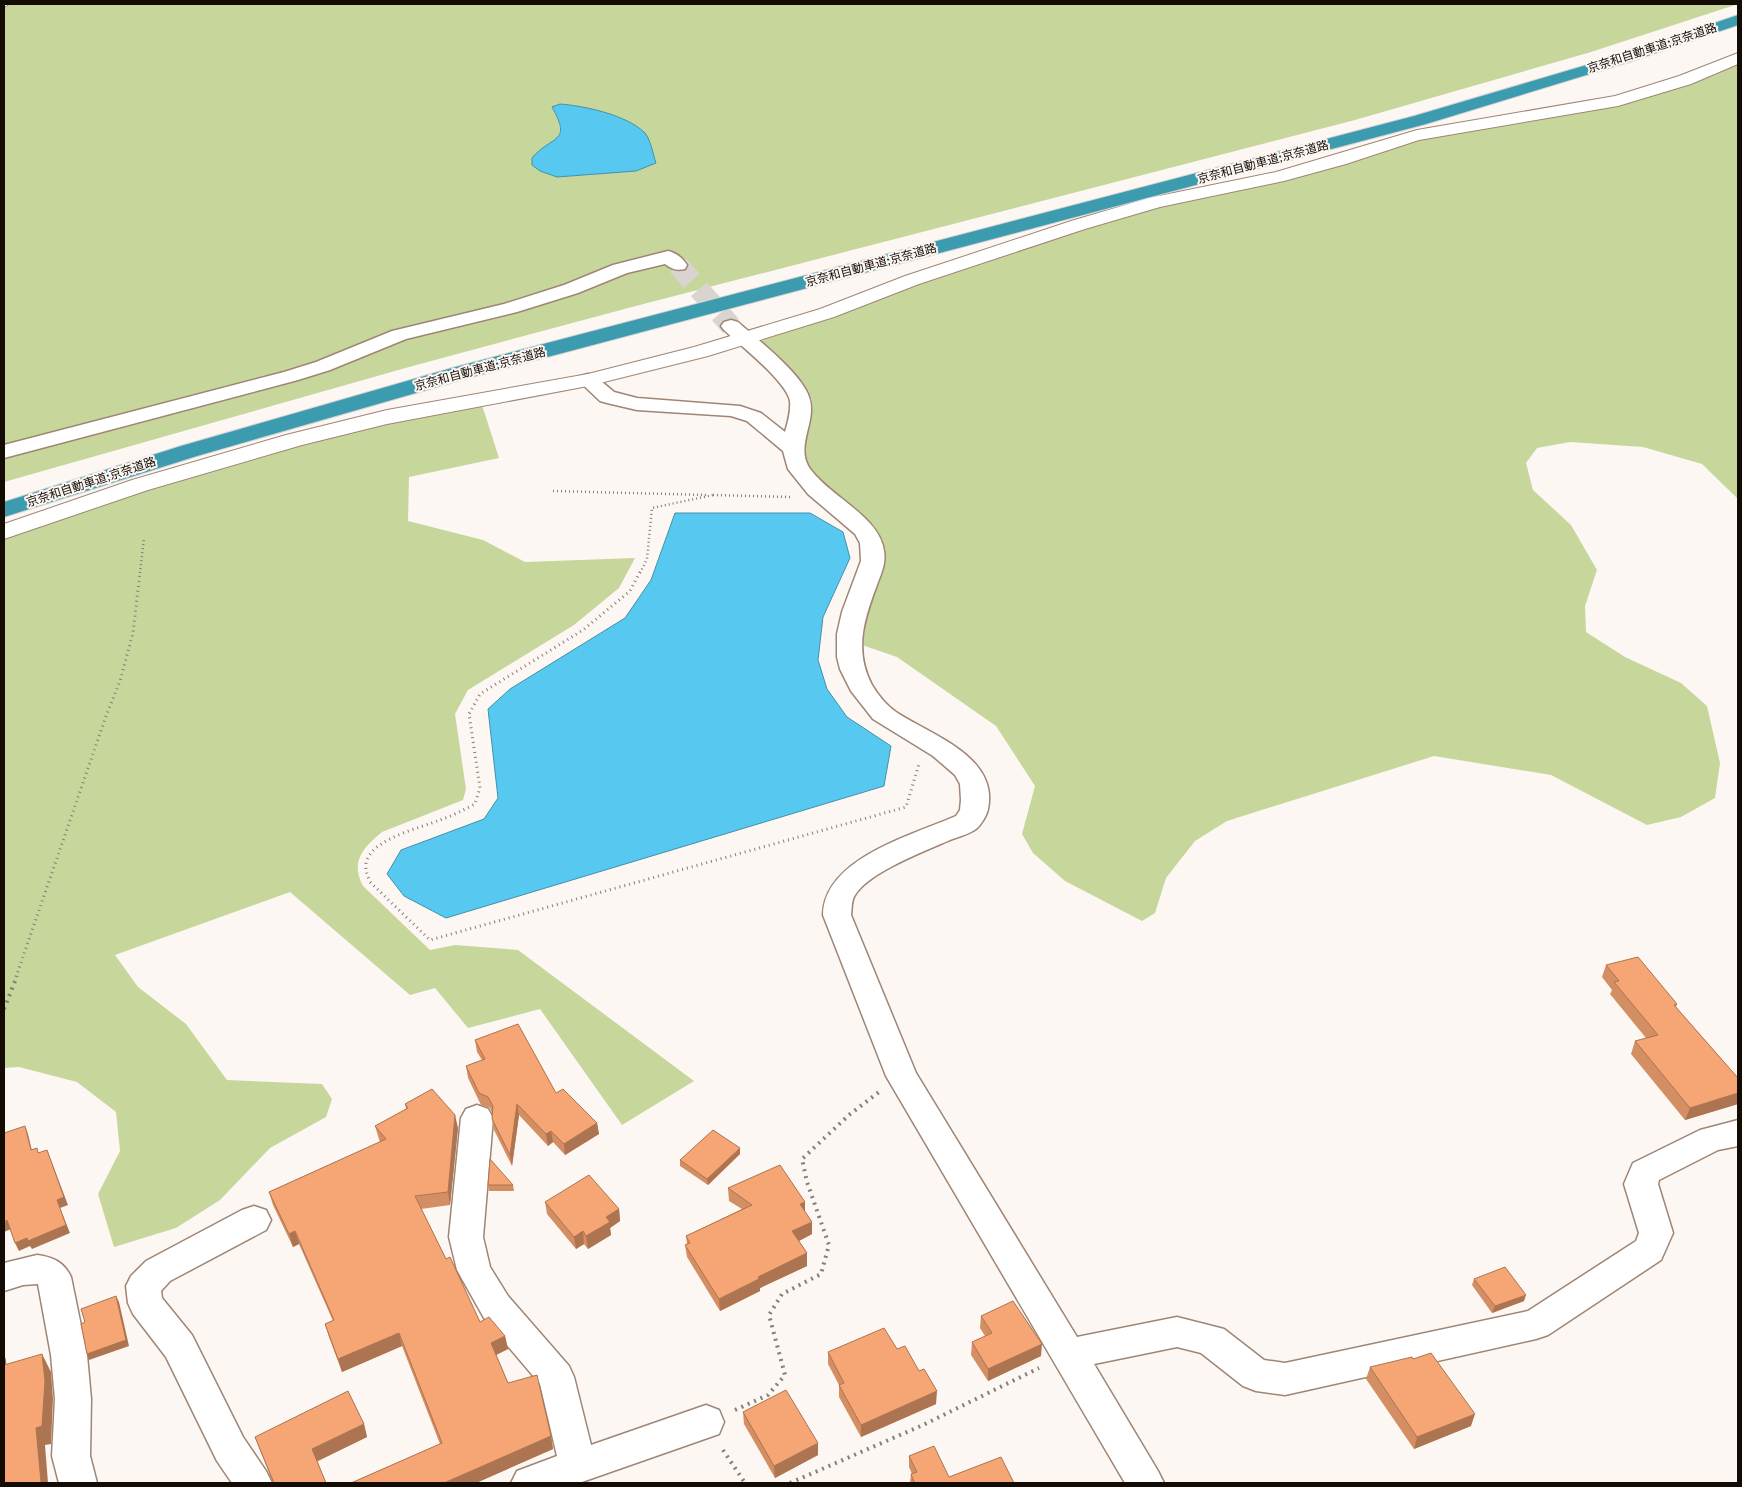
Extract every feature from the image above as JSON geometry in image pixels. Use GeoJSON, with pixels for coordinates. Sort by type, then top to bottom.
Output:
{"type":"FeatureCollection","features":[{"type":"Feature","properties":{"kind":"highway","name":"京奈和自動車道;京奈道路"},"geometry":{"type":"LineString","coordinates":[[4,496],[214,435],[642,317],[1074,206],[1368,127],[1605,58],[1738,14]]}},
{"type":"Feature","properties":{"kind":"highway","name":"京奈和自動車道;京奈道路"},"geometry":{"type":"LineString","coordinates":[[4,510],[189,451],[460,373],[1420,120],[1623,59],[1738,20]]}},
{"type":"Feature","properties":{"kind":"street"},"geometry":{"type":"LineString","coordinates":[[4,532],[140,485],[294,440],[387,417],[588,380],[701,352],[738,332],[827,314],[912,280],[1078,225],[1156,202],[1278,177],[1340,160],[1417,135],[1618,101],[1685,80],[1738,58]]}},
{"type":"Feature","properties":{"kind":"street"},"geometry":{"type":"LineString","coordinates":[[4,452],[315,368],[399,334],[510,308],[571,289],[620,269],[668,257],[678,265]]}},
{"type":"Feature","properties":{"kind":"street"},"geometry":{"type":"LineString","coordinates":[[738,332],[792,383],[800,398],[800,417],[793,449],[798,467],[816,489],[837,508],[855,519],[864,530],[873,552],[873,563],[870,573],[850,621],[849,655],[853,671],[861,686],[885,716],[926,739],[968,773],[976,790],[974,813],[966,823],[862,870],[844,889],[838,901],[837,915],[902,1076],[1145,1483]]}},
{"type":"Feature","properties":{"kind":"street"},"geometry":{"type":"LineString","coordinates":[[588,380],[607,397],[637,404],[733,410],[754,417],[793,449]]}},
{"type":"Feature","properties":{"kind":"street"},"geometry":{"type":"LineString","coordinates":[[477,1118],[466,1237],[474,1270],[496,1307],[556,1376],[578,1466]]}},
{"type":"Feature","properties":{"kind":"street"},"geometry":{"type":"LineString","coordinates":[[1068,1354],[1177,1332],[1211,1340],[1256,1375],[1286,1380],[1536,1324],[1649,1250],[1656,1233],[1641,1184],[1645,1172],[1710,1139],[1738,1132]]}},
{"type":"Feature","properties":{"kind":"street"},"geometry":{"type":"LineString","coordinates":[[253,1483],[230,1449],[179,1346],[145,1303],[143,1286],[158,1271],[254,1220]]}},
{"type":"Feature","properties":{"kind":"street"},"geometry":{"type":"LineString","coordinates":[[4,1277],[32,1269],[43,1269],[54,1277],[69,1355],[73,1400],[71,1456],[78,1483]]}},
{"type":"Feature","properties":{"kind":"street"},"geometry":{"type":"LineString","coordinates":[[530,1483],[706,1422]]}},
{"type":"Feature","properties":{"kind":"path"},"geometry":{"type":"LineString","coordinates":[[553,490],[798,498],[816,489]]}},
{"type":"Feature","properties":{"kind":"path"},"geometry":{"type":"LineString","coordinates":[[713,495],[652,508],[647,559],[630,591],[584,630],[480,694],[469,714],[480,788],[475,804],[380,845],[373,851],[365,866],[366,875],[370,882],[430,940],[906,807],[926,739]]}},
{"type":"Feature","properties":{"kind":"path"},"geometry":{"type":"LineString","coordinates":[[4,1009],[106,716],[120,681],[133,633],[144,538]]}},
{"type":"Feature","properties":{"kind":"path"},"geometry":{"type":"LineString","coordinates":[[744,1483],[706,1422],[768,1395],[785,1375],[769,1315],[782,1294],[820,1274],[829,1245],[807,1182],[802,1159],[849,1114],[902,1076]]}},
{"type":"Feature","properties":{"kind":"path"},"geometry":{"type":"LineString","coordinates":[[790,1483],[923,1425],[1068,1354]]}},
{"type":"Feature","properties":{"kind":"green space"},"geometry":{"type":"Polygon","coordinates":[[[11,4],[1738,4],[1591,52],[1355,120],[632,307],[409,367],[4,482],[4,8],[11,4]],[[552,107],[559,122],[559,133],[553,142],[539,152],[535,168],[557,177],[636,171],[552,107]]]}},
{"type":"Feature","properties":{"kind":"green space"},"geometry":{"type":"Polygon","coordinates":[[[1738,64],[1738,499],[1702,464],[1643,447],[1570,442],[1537,448],[1526,463],[1533,490],[1571,525],[1597,570],[1585,606],[1586,632],[1625,657],[1681,683],[1707,706],[1720,763],[1715,798],[1681,817],[1647,825],[1551,775],[1434,756],[1227,821],[1195,841],[1166,878],[1155,913],[1142,921],[1065,881],[1033,853],[1022,834],[1035,786],[996,726],[897,657],[862,645],[862,627],[865,613],[881,578],[885,560],[882,541],[875,527],[831,490],[810,467],[806,459],[805,450],[812,415],[811,397],[796,375],[761,346],[763,338],[833,318],[918,284],[1084,228],[1161,205],[1423,138],[1691,83],[1738,64]]]}},
{"type":"Feature","properties":{"kind":"green space"},"geometry":{"type":"Polygon","coordinates":[[[482,405],[499,458],[409,477],[408,521],[483,540],[525,562],[635,558],[619,588],[574,625],[468,690],[455,714],[466,789],[463,800],[382,832],[360,856],[358,862],[359,877],[363,886],[430,950],[455,945],[518,950],[694,1081],[622,1125],[540,1009],[468,1028],[435,988],[410,995],[290,892],[115,955],[138,987],[186,1024],[227,1080],[322,1084],[332,1099],[326,1117],[270,1148],[220,1200],[176,1228],[114,1247],[98,1194],[120,1151],[116,1112],[77,1082],[19,1067],[4,1068],[4,539],[126,496],[227,464],[397,422],[482,405]]]}},
{"type":"Feature","properties":{"kind":"water"},"geometry":{"type":"Polygon","coordinates":[[[560,104],[605,112],[628,121],[647,136],[656,163],[636,171],[557,177],[540,171],[532,165],[532,158],[557,138],[560,133],[558,119],[552,107],[560,104]]]}},
{"type":"Feature","properties":{"kind":"water"},"geometry":{"type":"Polygon","coordinates":[[[675,513],[810,513],[843,532],[850,558],[823,617],[818,660],[827,689],[847,717],[891,746],[884,786],[446,918],[404,896],[387,874],[401,850],[484,819],[498,798],[488,709],[510,689],[625,618],[651,580],[675,513]]]}},
{"type":"Feature","properties":{"kind":"building"},"geometry":{"type":"Polygon","coordinates":[[[1638,957],[1677,1004],[1674,1005],[1738,1078],[1738,1093],[1690,1108],[1635,1041],[1658,1035],[1614,982],[1619,981],[1606,965],[1638,957]]]}},
{"type":"Feature","properties":{"kind":"building"},"geometry":{"type":"Polygon","coordinates":[[[518,1024],[556,1093],[563,1089],[597,1123],[564,1144],[551,1131],[546,1134],[517,1104],[510,1155],[492,1119],[493,1106],[488,1097],[479,1093],[466,1066],[485,1059],[475,1040],[518,1024]]]}},
{"type":"Feature","properties":{"kind":"building"},"geometry":{"type":"Polygon","coordinates":[[[432,1089],[455,1115],[448,1192],[415,1196],[446,1259],[450,1257],[480,1322],[489,1317],[505,1336],[491,1343],[508,1383],[537,1375],[551,1436],[444,1483],[351,1483],[442,1443],[399,1333],[338,1359],[325,1324],[334,1320],[295,1231],[289,1234],[269,1192],[386,1139],[375,1126],[408,1108],[405,1104],[432,1089]]]}},
{"type":"Feature","properties":{"kind":"building"},"geometry":{"type":"Polygon","coordinates":[[[25,1126],[31,1150],[37,1148],[38,1153],[47,1150],[64,1197],[57,1200],[66,1225],[28,1241],[27,1238],[15,1243],[7,1220],[4,1222],[4,1133],[25,1126]]]}},
{"type":"Feature","properties":{"kind":"building"},"geometry":{"type":"Polygon","coordinates":[[[713,1130],[740,1148],[707,1179],[680,1160],[713,1130]]]}},
{"type":"Feature","properties":{"kind":"building"},"geometry":{"type":"Polygon","coordinates":[[[490,1159],[513,1185],[488,1185],[490,1159]]]}},
{"type":"Feature","properties":{"kind":"building"},"geometry":{"type":"Polygon","coordinates":[[[780,1165],[805,1202],[800,1204],[812,1222],[792,1231],[807,1253],[719,1299],[685,1245],[690,1243],[686,1236],[752,1205],[728,1188],[780,1165]]]}},
{"type":"Feature","properties":{"kind":"building"},"geometry":{"type":"Polygon","coordinates":[[[589,1175],[619,1209],[606,1217],[610,1222],[586,1236],[583,1231],[574,1237],[545,1202],[589,1175]]]}},
{"type":"Feature","properties":{"kind":"building"},"geometry":{"type":"Polygon","coordinates":[[[1505,1267],[1526,1295],[1495,1306],[1474,1279],[1505,1267]]]}},
{"type":"Feature","properties":{"kind":"building"},"geometry":{"type":"Polygon","coordinates":[[[116,1296],[126,1340],[87,1354],[81,1324],[85,1322],[81,1309],[116,1296]]]}},
{"type":"Feature","properties":{"kind":"building"},"geometry":{"type":"Polygon","coordinates":[[[1013,1301],[1042,1344],[988,1369],[972,1342],[992,1333],[981,1316],[1013,1301]]]}},
{"type":"Feature","properties":{"kind":"building"},"geometry":{"type":"Polygon","coordinates":[[[884,1328],[897,1349],[905,1346],[919,1371],[924,1369],[937,1391],[861,1425],[839,1385],[844,1383],[828,1352],[884,1328]]]}},
{"type":"Feature","properties":{"kind":"building"},"geometry":{"type":"Polygon","coordinates":[[[1431,1353],[1475,1414],[1417,1437],[1370,1367],[1412,1357],[1413,1359],[1431,1353]]]}},
{"type":"Feature","properties":{"kind":"building"},"geometry":{"type":"Polygon","coordinates":[[[42,1354],[45,1381],[42,1426],[36,1428],[41,1482],[4,1483],[4,1365],[42,1354]]]}},
{"type":"Feature","properties":{"kind":"building"},"geometry":{"type":"Polygon","coordinates":[[[786,1390],[818,1443],[774,1466],[743,1412],[786,1390]]]}},
{"type":"Feature","properties":{"kind":"building"},"geometry":{"type":"Polygon","coordinates":[[[348,1391],[364,1424],[312,1449],[326,1483],[274,1483],[255,1437],[348,1391]]]}},
{"type":"Feature","properties":{"kind":"building"},"geometry":{"type":"Polygon","coordinates":[[[934,1446],[949,1477],[1001,1457],[1014,1483],[912,1483],[914,1482],[911,1474],[917,1472],[909,1456],[934,1446]]]}},
{"type":"Feature","properties":{"kind":"tunnel"},"geometry":{"type":"LineString","coordinates":[[678,265],[731,326]]}}]}
